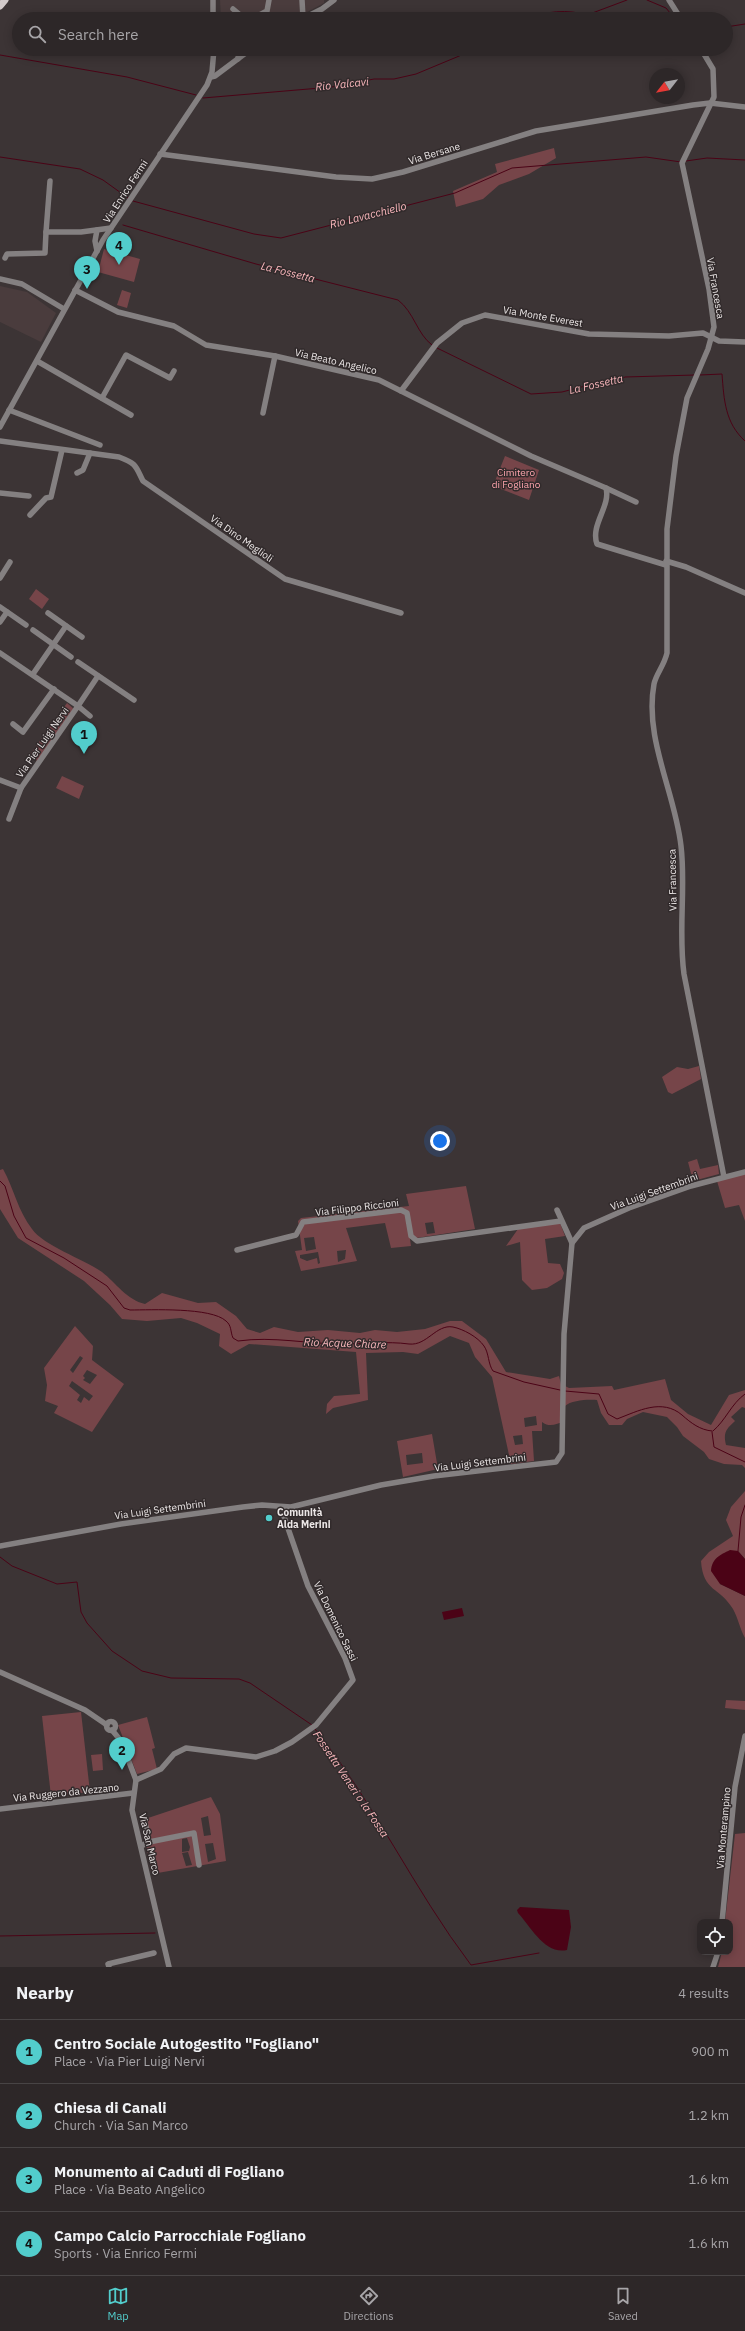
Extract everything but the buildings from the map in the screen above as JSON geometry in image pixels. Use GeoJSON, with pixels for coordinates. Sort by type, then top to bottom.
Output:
{"type":"FeatureCollection","features":[{"type":"Feature","properties":{"kind":"main road"},"geometry":{"type":"LineString","coordinates":[[0,6],[5,0]]}},
{"type":"Feature","properties":{"kind":"street"},"geometry":{"type":"LineString","coordinates":[[213,0],[214,12]]}},
{"type":"Feature","properties":{"kind":"street"},"geometry":{"type":"LineString","coordinates":[[265,12],[267,11],[269,0]]}},
{"type":"Feature","properties":{"kind":"street"},"geometry":{"type":"LineString","coordinates":[[302,0],[302,12]]}},
{"type":"Feature","properties":{"kind":"street"},"geometry":{"type":"LineString","coordinates":[[316,12],[334,0]]}},
{"type":"Feature","properties":{"kind":"street"},"geometry":{"type":"LineString","coordinates":[[669,0],[677,12]]}},
{"type":"Feature","properties":{"kind":"street"},"geometry":{"type":"LineString","coordinates":[[233,9],[237,12]]}},
{"type":"Feature","properties":{"kind":"street","name":"Via Enrico Fermi"},"geometry":{"type":"LineString","coordinates":[[0,427],[97,251],[128,202],[202,93],[211,77],[213,56]]}},
{"type":"Feature","properties":{"kind":"street"},"geometry":{"type":"LineString","coordinates":[[211,77],[215,76],[242,56]]}},
{"type":"Feature","properties":{"kind":"street","name":"Via Francesca"},"geometry":{"type":"LineString","coordinates":[[706,56],[710,62],[715,77],[714,97],[682,162],[712,303],[714,320],[712,337],[687,398],[671,494],[666,563],[667,653],[664,665],[654,683],[654,724],[656,741],[681,844],[681,942],[684,974],[724,1177]]}},
{"type":"Feature","properties":{"kind":"street","name":"Via Bersane"},"geometry":{"type":"LineString","coordinates":[[160,154],[336,177],[372,179],[404,172],[536,130],[710,103],[745,107]]}},
{"type":"Feature","properties":{"kind":"street"},"geometry":{"type":"LineString","coordinates":[[6,258],[7,254],[45,253],[50,181]]}},
{"type":"Feature","properties":{"kind":"street"},"geometry":{"type":"LineString","coordinates":[[46,232],[111,228]]}},
{"type":"Feature","properties":{"kind":"street"},"geometry":{"type":"LineString","coordinates":[[97,230],[95,241],[97,251]]}},
{"type":"Feature","properties":{"kind":"street"},"geometry":{"type":"LineString","coordinates":[[0,278],[22,284],[64,309]]}},
{"type":"Feature","properties":{"kind":"street","name":"Via Beato Angelico"},"geometry":{"type":"LineString","coordinates":[[75,290],[118,312],[174,326],[206,345],[275,356],[376,379],[530,456],[636,502]]}},
{"type":"Feature","properties":{"kind":"street","name":"Via Monte Everest"},"geometry":{"type":"LineString","coordinates":[[401,391],[437,344],[462,323],[485,315],[589,334],[669,336],[704,333],[724,342],[745,342]]}},
{"type":"Feature","properties":{"kind":"street"},"geometry":{"type":"LineString","coordinates":[[102,398],[126,355],[170,378],[174,371]]}},
{"type":"Feature","properties":{"kind":"street"},"geometry":{"type":"LineString","coordinates":[[263,413],[275,356]]}},
{"type":"Feature","properties":{"kind":"street"},"geometry":{"type":"LineString","coordinates":[[37,360],[131,415]]}},
{"type":"Feature","properties":{"kind":"street"},"geometry":{"type":"LineString","coordinates":[[9,410],[100,445]]}},
{"type":"Feature","properties":{"kind":"street","name":"Via Dino Meglioli"},"geometry":{"type":"LineString","coordinates":[[0,441],[119,457],[133,462],[138,468],[144,481],[285,579],[401,614]]}},
{"type":"Feature","properties":{"kind":"street"},"geometry":{"type":"LineString","coordinates":[[30,515],[46,498],[51,497],[62,450]]}},
{"type":"Feature","properties":{"kind":"street"},"geometry":{"type":"LineString","coordinates":[[77,473],[83,470],[90,453]]}},
{"type":"Feature","properties":{"kind":"street"},"geometry":{"type":"LineString","coordinates":[[606,488],[607,498],[596,533],[597,544],[686,567],[745,593]]}},
{"type":"Feature","properties":{"kind":"street"},"geometry":{"type":"LineString","coordinates":[[0,492],[29,496]]}},
{"type":"Feature","properties":{"kind":"street"},"geometry":{"type":"LineString","coordinates":[[1,576],[10,562]]}},
{"type":"Feature","properties":{"kind":"street"},"geometry":{"type":"LineString","coordinates":[[0,607],[26,626]]}},
{"type":"Feature","properties":{"kind":"street"},"geometry":{"type":"LineString","coordinates":[[0,622],[8,612]]}},
{"type":"Feature","properties":{"kind":"street"},"geometry":{"type":"LineString","coordinates":[[48,613],[82,637]]}},
{"type":"Feature","properties":{"kind":"street"},"geometry":{"type":"LineString","coordinates":[[33,674],[66,626]]}},
{"type":"Feature","properties":{"kind":"street"},"geometry":{"type":"LineString","coordinates":[[33,630],[71,657]]}},
{"type":"Feature","properties":{"kind":"street"},"geometry":{"type":"LineString","coordinates":[[0,652],[90,716]]}},
{"type":"Feature","properties":{"kind":"street"},"geometry":{"type":"LineString","coordinates":[[78,662],[134,700]]}},
{"type":"Feature","properties":{"kind":"street","name":"Via Pier Luigi Nervi"},"geometry":{"type":"LineString","coordinates":[[9,819],[22,788],[98,676]]}},
{"type":"Feature","properties":{"kind":"street"},"geometry":{"type":"LineString","coordinates":[[13,724],[24,732],[54,689]]}},
{"type":"Feature","properties":{"kind":"street","name":"Via Pier Luigi Nervi"},"geometry":{"type":"LineString","coordinates":[[0,780],[22,788]]}},
{"type":"Feature","properties":{"kind":"street","name":"Via Luigi Settembrini"},"geometry":{"type":"LineString","coordinates":[[0,1546],[121,1524],[243,1507],[262,1505],[281,1508],[381,1485],[434,1476],[556,1462],[562,1453],[564,1334],[572,1243],[580,1231],[587,1226],[673,1192],[745,1172]]}},
{"type":"Feature","properties":{"kind":"street","name":"Via Filippo Riccioni"},"geometry":{"type":"LineString","coordinates":[[237,1250],[296,1235],[303,1222],[401,1210],[407,1213],[411,1236],[417,1242],[561,1221]]}},
{"type":"Feature","properties":{"kind":"street"},"geometry":{"type":"LineString","coordinates":[[557,1210],[572,1243]]}},
{"type":"Feature","properties":{"kind":"street","name":"Via Domenico Sassi"},"geometry":{"type":"LineString","coordinates":[[136,1780],[161,1769],[174,1754],[186,1748],[256,1757],[275,1751],[292,1742],[316,1725],[353,1680],[345,1658],[308,1586],[281,1508]]}},
{"type":"Feature","properties":{"kind":"street"},"geometry":{"type":"LineString","coordinates":[[0,1672],[108,1723],[108,1729],[113,1728],[121,1742],[136,1780]]}},
{"type":"Feature","properties":{"kind":"street","name":"Via Monterampino"},"geometry":{"type":"LineString","coordinates":[[722,1919],[735,1787],[745,1736]]}},
{"type":"Feature","properties":{"kind":"street","name":"Via San Marco"},"geometry":{"type":"LineString","coordinates":[[136,1780],[132,1810],[169,1967]]}},
{"type":"Feature","properties":{"kind":"street","name":"Via Ruggero da Vezzano"},"geometry":{"type":"LineString","coordinates":[[0,1809],[133,1794]]}},
{"type":"Feature","properties":{"kind":"street"},"geometry":{"type":"LineString","coordinates":[[145,1822],[149,1842]]}},
{"type":"Feature","properties":{"kind":"street"},"geometry":{"type":"LineString","coordinates":[[141,1846],[149,1842],[194,1833],[199,1865]]}},
{"type":"Feature","properties":{"kind":"street"},"geometry":{"type":"LineString","coordinates":[[109,1967],[108,1964],[165,1950]]}},
{"type":"Feature","properties":{"kind":"street"},"geometry":{"type":"LineString","coordinates":[[713,1967],[717,1955]]}},
{"type":"Feature","properties":{"kind":"shaded area"},"geometry":{"type":"Polygon","coordinates":[[[220,0],[324,0],[324,3],[307,12],[221,12],[220,0]]]}},
{"type":"Feature","properties":{"kind":"shaded area"},"geometry":{"type":"Polygon","coordinates":[[[0,286],[27,292],[56,313],[41,342],[0,322],[0,286]]]}},
{"type":"Feature","properties":{"kind":"shaded area"},"geometry":{"type":"Polygon","coordinates":[[[730,1550],[738,1551],[745,1559],[745,1596],[720,1584],[711,1571],[715,1560],[720,1555],[730,1550]]]}},
{"type":"Feature","properties":{"kind":"shaded area"},"geometry":{"type":"Polygon","coordinates":[[[462,1608],[464,1616],[444,1620],[442,1612],[462,1608]]]}},
{"type":"Feature","properties":{"kind":"shaded area"},"geometry":{"type":"Polygon","coordinates":[[[520,1907],[569,1910],[571,1927],[567,1950],[552,1948],[539,1939],[518,1913],[517,1910],[520,1907]]]}},
{"type":"Feature","properties":{"kind":"green space"},"geometry":{"type":"Polygon","coordinates":[[[554,148],[556,158],[529,174],[499,185],[483,199],[456,207],[453,191],[497,172],[495,164],[554,148]]]}},
{"type":"Feature","properties":{"kind":"green space"},"geometry":{"type":"Polygon","coordinates":[[[104,249],[140,259],[134,282],[98,272],[104,249]]]}},
{"type":"Feature","properties":{"kind":"green space"},"geometry":{"type":"Polygon","coordinates":[[[122,290],[131,293],[127,308],[117,305],[122,290]]]}},
{"type":"Feature","properties":{"kind":"green space","name":"Cimitero di Fogliano"},"geometry":{"type":"Polygon","coordinates":[[[505,456],[539,470],[529,500],[493,486],[505,456]]]}},
{"type":"Feature","properties":{"kind":"green space"},"geometry":{"type":"Polygon","coordinates":[[[36,589],[49,599],[42,609],[29,599],[36,589]]]}},
{"type":"Feature","properties":{"kind":"green space"},"geometry":{"type":"Polygon","coordinates":[[[67,703],[75,710],[39,762],[29,756],[67,703]]]}},
{"type":"Feature","properties":{"kind":"green space"},"geometry":{"type":"Polygon","coordinates":[[[62,776],[84,786],[79,799],[56,788],[62,776]]]}},
{"type":"Feature","properties":{"kind":"green space"},"geometry":{"type":"Polygon","coordinates":[[[699,1066],[701,1079],[672,1094],[668,1092],[662,1077],[677,1067],[688,1069],[699,1066]]]}},
{"type":"Feature","properties":{"kind":"green space"},"geometry":{"type":"Polygon","coordinates":[[[697,1159],[700,1169],[718,1165],[719,1174],[693,1181],[688,1162],[697,1159]]]}},
{"type":"Feature","properties":{"kind":"green space"},"geometry":{"type":"Polygon","coordinates":[[[3,1169],[23,1215],[37,1235],[45,1241],[102,1272],[127,1295],[145,1304],[162,1293],[198,1303],[216,1302],[236,1316],[247,1329],[260,1333],[274,1327],[298,1332],[328,1330],[360,1333],[375,1330],[397,1332],[425,1329],[450,1321],[462,1321],[486,1339],[506,1372],[550,1379],[559,1376],[561,1384],[569,1388],[612,1386],[614,1390],[665,1379],[671,1400],[688,1414],[711,1425],[729,1395],[745,1390],[745,1408],[742,1407],[731,1417],[735,1421],[727,1429],[725,1437],[726,1445],[745,1448],[745,1468],[742,1465],[724,1464],[709,1459],[704,1452],[683,1436],[677,1427],[667,1417],[643,1412],[627,1419],[622,1425],[609,1425],[601,1413],[597,1400],[576,1401],[568,1404],[565,1406],[565,1421],[550,1425],[542,1422],[542,1431],[532,1431],[534,1461],[511,1464],[492,1377],[475,1357],[469,1343],[450,1336],[418,1354],[403,1352],[366,1353],[368,1400],[333,1408],[326,1414],[327,1404],[334,1396],[360,1394],[356,1352],[249,1344],[231,1354],[219,1346],[220,1334],[197,1323],[181,1318],[147,1321],[122,1319],[110,1305],[84,1281],[18,1238],[0,1209],[0,1170],[3,1169]],[[536,1416],[524,1418],[525,1427],[537,1425],[536,1416]],[[522,1435],[513,1436],[515,1445],[523,1444],[522,1435]]]}},
{"type":"Feature","properties":{"kind":"green space"},"geometry":{"type":"Polygon","coordinates":[[[745,1174],[745,1221],[739,1205],[725,1208],[717,1181],[745,1174]]]}},
{"type":"Feature","properties":{"kind":"green space"},"geometry":{"type":"Polygon","coordinates":[[[466,1186],[475,1229],[410,1239],[411,1246],[391,1248],[385,1223],[346,1228],[357,1261],[301,1271],[295,1251],[302,1250],[298,1221],[301,1218],[409,1206],[406,1194],[466,1186]],[[433,1222],[425,1223],[427,1234],[435,1233],[433,1222]],[[314,1237],[304,1238],[306,1251],[316,1249],[314,1237]],[[346,1250],[337,1251],[338,1262],[345,1259],[346,1250]],[[318,1252],[300,1255],[300,1258],[307,1261],[317,1258],[318,1264],[320,1263],[318,1252]]]}},
{"type":"Feature","properties":{"kind":"green space"},"geometry":{"type":"Polygon","coordinates":[[[560,1223],[565,1236],[545,1239],[548,1263],[560,1264],[564,1273],[562,1279],[547,1288],[532,1290],[522,1280],[520,1242],[506,1246],[518,1229],[560,1223]]]}},
{"type":"Feature","properties":{"kind":"green space"},"geometry":{"type":"Polygon","coordinates":[[[75,1326],[93,1346],[92,1360],[124,1384],[92,1432],[54,1413],[58,1406],[45,1401],[47,1385],[44,1368],[75,1326]],[[80,1356],[70,1370],[73,1373],[83,1358],[80,1356]],[[87,1370],[83,1376],[85,1378],[83,1380],[90,1384],[97,1375],[87,1370]],[[72,1381],[69,1386],[80,1395],[77,1400],[81,1403],[84,1397],[89,1401],[93,1396],[72,1381]]]}},
{"type":"Feature","properties":{"kind":"green space"},"geometry":{"type":"Polygon","coordinates":[[[432,1434],[438,1469],[403,1477],[397,1441],[432,1434]],[[422,1453],[406,1455],[407,1465],[423,1463],[422,1453]]]}},
{"type":"Feature","properties":{"kind":"green space"},"geometry":{"type":"Polygon","coordinates":[[[745,1491],[745,1559],[738,1551],[720,1584],[745,1596],[745,1638],[733,1609],[705,1578],[702,1571],[701,1561],[709,1552],[733,1536],[726,1520],[731,1507],[745,1491]]]}},
{"type":"Feature","properties":{"kind":"green space"},"geometry":{"type":"Polygon","coordinates":[[[726,1700],[745,1701],[745,1710],[725,1708],[726,1700]]]}},
{"type":"Feature","properties":{"kind":"green space"},"geometry":{"type":"Polygon","coordinates":[[[81,1712],[90,1792],[51,1796],[42,1716],[81,1712]]]}},
{"type":"Feature","properties":{"kind":"green space"},"geometry":{"type":"Polygon","coordinates":[[[147,1717],[155,1748],[152,1749],[157,1769],[137,1774],[118,1725],[147,1717]]]}},
{"type":"Feature","properties":{"kind":"green space"},"geometry":{"type":"Polygon","coordinates":[[[102,1754],[103,1770],[93,1771],[91,1755],[102,1754]]]}},
{"type":"Feature","properties":{"kind":"green space"},"geometry":{"type":"Polygon","coordinates":[[[211,1797],[220,1814],[226,1861],[152,1874],[146,1844],[149,1842],[145,1819],[211,1797]],[[208,1816],[201,1818],[204,1836],[211,1835],[208,1816]],[[187,1838],[182,1839],[182,1852],[189,1851],[190,1847],[187,1838]],[[213,1843],[205,1844],[208,1862],[216,1859],[213,1843]],[[188,1852],[182,1853],[186,1866],[192,1865],[188,1852]]]}},
{"type":"Feature","properties":{"kind":"green space"},"geometry":{"type":"Polygon","coordinates":[[[745,1833],[745,1967],[718,1967],[721,1955],[733,1955],[733,1919],[725,1919],[735,1834],[745,1833]]]}},
{"type":"Feature","properties":{"kind":"waterway","name":"Rio Valcavi"},"geometry":{"type":"LineString","coordinates":[[595,12],[627,0]]}},
{"type":"Feature","properties":{"kind":"waterway","name":"Rio Valcavi"},"geometry":{"type":"LineString","coordinates":[[647,0],[666,8],[669,12]]}},
{"type":"Feature","properties":{"kind":"waterway","name":"Rio Valcavi"},"geometry":{"type":"LineString","coordinates":[[557,12],[564,12]]}},
{"type":"Feature","properties":{"kind":"waterway","name":"Rio Valcavi"},"geometry":{"type":"LineString","coordinates":[[564,12],[572,12]]}},
{"type":"Feature","properties":{"kind":"waterway","name":"Rio Valcavi"},"geometry":{"type":"LineString","coordinates":[[733,26],[745,24]]}},
{"type":"Feature","properties":{"kind":"waterway","name":"Rio Valcavi"},"geometry":{"type":"LineString","coordinates":[[0,55],[127,77],[196,95]]}},
{"type":"Feature","properties":{"kind":"waterway","name":"Rio Valcavi"},"geometry":{"type":"LineString","coordinates":[[203,98],[332,87],[374,79],[394,79],[416,74],[459,56]]}},
{"type":"Feature","properties":{"kind":"waterway","name":"Rio Lavacchiello"},"geometry":{"type":"LineString","coordinates":[[0,157],[80,169],[103,180],[128,198]]}},
{"type":"Feature","properties":{"kind":"waterway","name":"Rio Lavacchiello"},"geometry":{"type":"LineString","coordinates":[[133,201],[254,234],[281,238],[455,193],[512,168],[646,157],[681,162]]}},
{"type":"Feature","properties":{"kind":"waterway","name":"Rio Lavacchiello"},"geometry":{"type":"LineString","coordinates":[[686,161],[707,158],[745,160]]}},
{"type":"Feature","properties":{"kind":"waterway","name":"La Fossetta"},"geometry":{"type":"LineString","coordinates":[[123,225],[256,264],[398,300],[408,311],[423,335],[432,345]]}},
{"type":"Feature","properties":{"kind":"waterway","name":"La Fossetta"},"geometry":{"type":"LineString","coordinates":[[437,348],[531,394],[562,392],[589,385],[612,383],[625,377],[695,375]]}},
{"type":"Feature","properties":{"kind":"waterway","name":"La Fossetta"},"geometry":{"type":"LineString","coordinates":[[700,375],[722,374],[725,402],[729,419],[738,434],[745,441]]}},
{"type":"Feature","properties":{"kind":"waterway","name":"Rio Acque Chiare"},"geometry":{"type":"LineString","coordinates":[[0,1181],[5,1186],[14,1216],[26,1238],[64,1258],[107,1286],[124,1308],[130,1310],[180,1310],[208,1313],[226,1321],[230,1327],[233,1338],[238,1341],[264,1339],[329,1344],[415,1344],[421,1342],[441,1329],[453,1327],[470,1334],[481,1343],[486,1349],[493,1371],[524,1382],[560,1390]]}},
{"type":"Feature","properties":{"kind":"waterway","name":"Rio Acque Chiare"},"geometry":{"type":"LineString","coordinates":[[565,1391],[599,1394],[608,1414],[617,1419],[650,1408],[666,1407],[674,1410],[700,1428],[712,1431]]}},
{"type":"Feature","properties":{"kind":"waterway"},"geometry":{"type":"LineString","coordinates":[[713,1431],[722,1422],[736,1402],[745,1394]]}},
{"type":"Feature","properties":{"kind":"waterway"},"geometry":{"type":"LineString","coordinates":[[712,1432],[714,1447],[745,1462]]}},
{"type":"Feature","properties":{"kind":"waterway"},"geometry":{"type":"LineString","coordinates":[[738,1551],[741,1517],[745,1505]]}},
{"type":"Feature","properties":{"kind":"waterway","name":"Fossetta Veneri o la Fossa"},"geometry":{"type":"LineString","coordinates":[[0,1557],[12,1566],[57,1584],[77,1582],[81,1612],[87,1623],[112,1651],[142,1671],[171,1678],[239,1679],[250,1683],[312,1725]]}},
{"type":"Feature","properties":{"kind":"waterway","name":"Fossetta Veneri o la Fossa"},"geometry":{"type":"LineString","coordinates":[[315,1729],[356,1786],[431,1907],[471,1965],[539,1953]]}},
{"type":"Feature","properties":{"kind":"waterway"},"geometry":{"type":"LineString","coordinates":[[0,1936],[155,1933]]}},
{"type":"Feature","properties":{"kind":"place","name":"Campo Calcio Parrocchiale Fogliano"},"geometry":{"type":"Point","coordinates":[119,265]}},
{"type":"Feature","properties":{"kind":"place","name":"Monumento ai Caduti di Fogliano"},"geometry":{"type":"Point","coordinates":[87,289]}},
{"type":"Feature","properties":{"kind":"place","name":"Centro Sociale Autogestito \"Fogliano\""},"geometry":{"type":"Point","coordinates":[84,754]}},
{"type":"Feature","properties":{"kind":"place","name":"Comunità Alda Merini"},"geometry":{"type":"Point","coordinates":[269,1518]}},
{"type":"Feature","properties":{"kind":"place","name":"Chiesa di Canali"},"geometry":{"type":"Point","coordinates":[122,1770]}}]}
